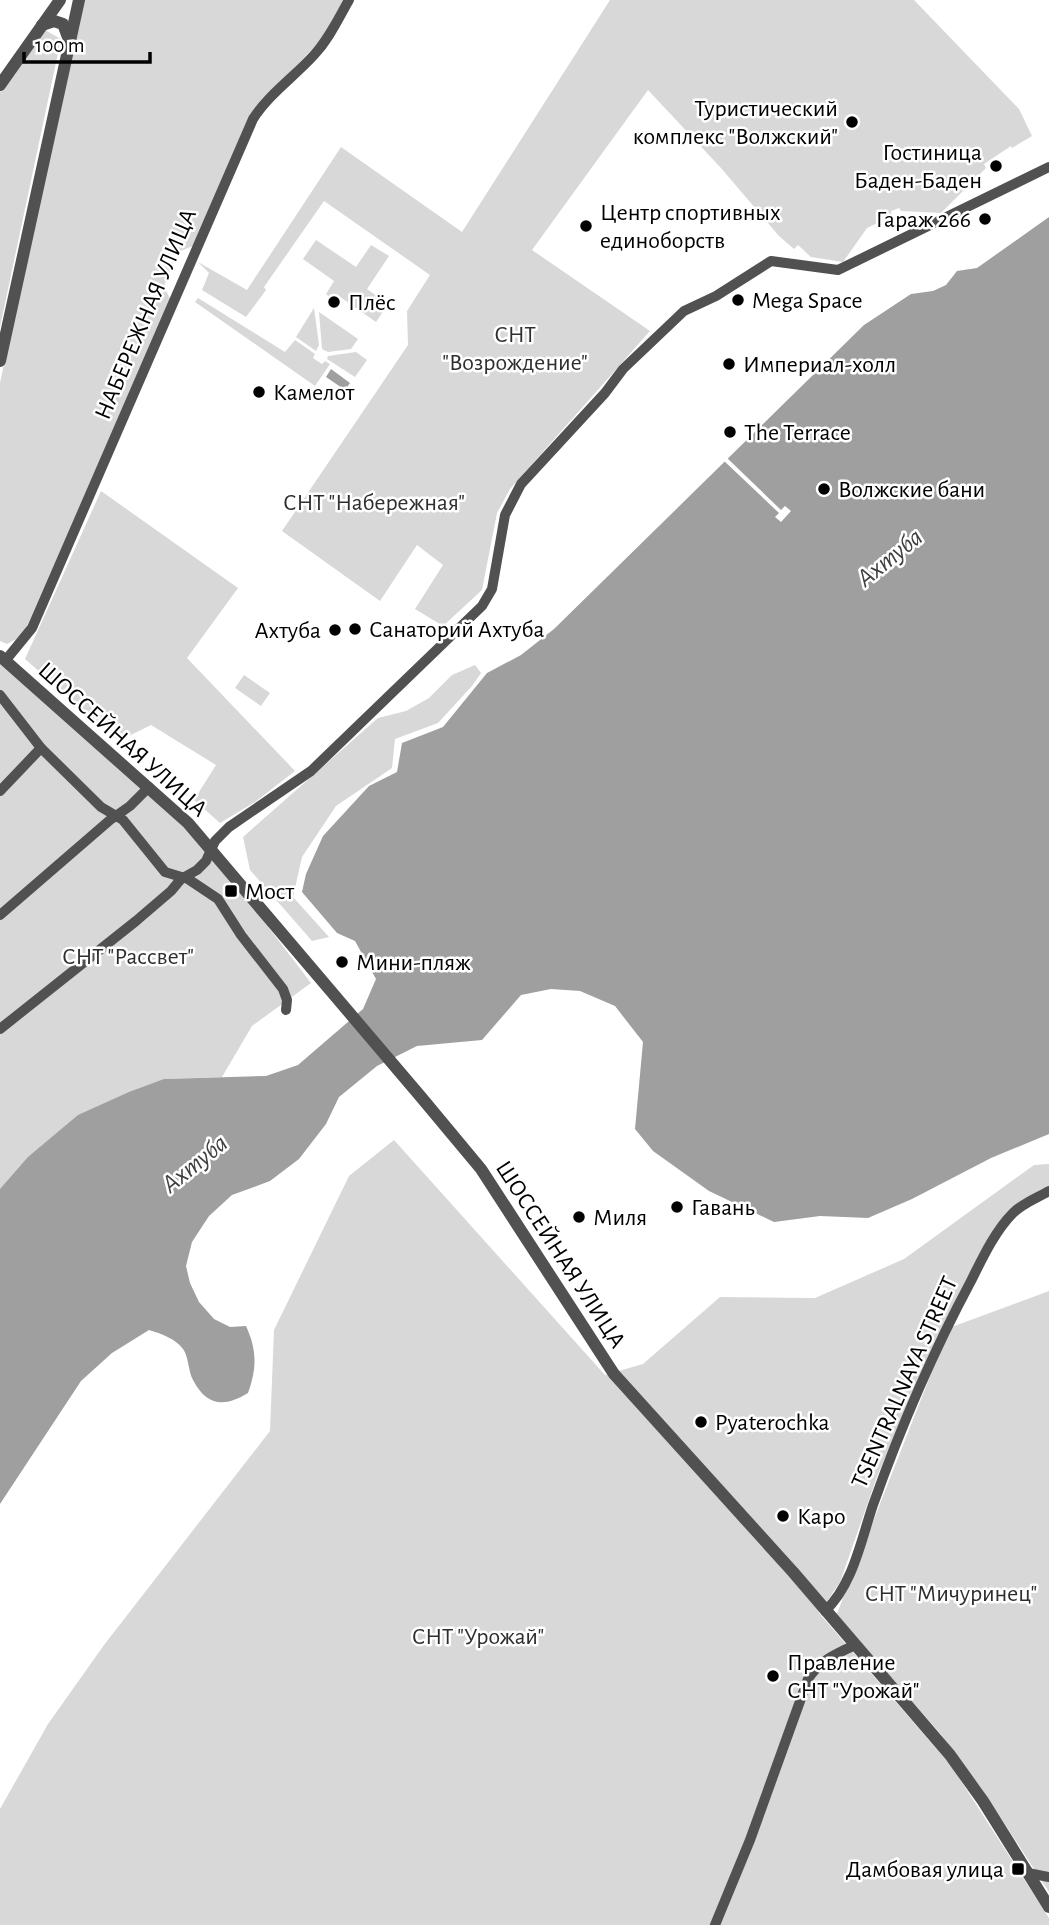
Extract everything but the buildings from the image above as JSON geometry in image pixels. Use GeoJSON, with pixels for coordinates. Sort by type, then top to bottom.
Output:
{"type":"FeatureCollection","features":[{"type":"Feature","properties":{"kind":"street"},"geometry":{"type":"LineString","coordinates":[[0,85],[60,0]]}},
{"type":"Feature","properties":{"kind":"street"},"geometry":{"type":"LineString","coordinates":[[0,361],[79,0]]}},
{"type":"Feature","properties":{"kind":"street","name":"НАБЕРЕЖНАЯ УЛИЦА"},"geometry":{"type":"LineString","coordinates":[[2,659],[27,636],[37,617],[253,118],[260,107],[281,89],[328,38],[349,0]]}},
{"type":"Feature","properties":{"kind":"street"},"geometry":{"type":"LineString","coordinates":[[42,25],[54,21],[63,24],[69,41]]}},
{"type":"Feature","properties":{"kind":"street"},"geometry":{"type":"LineString","coordinates":[[0,1029],[136,921],[181,879],[206,861],[215,841],[229,827],[311,771],[482,606],[492,589],[505,515],[521,484],[605,393],[623,369],[684,311],[716,296],[771,261],[838,270],[1049,167]]}},
{"type":"Feature","properties":{"kind":"street","name":"ШОССЕЙНАЯ УЛИЦА"},"geometry":{"type":"LineString","coordinates":[[2,659],[188,823],[421,1097],[481,1169],[614,1374],[726,1496],[950,1755],[983,1801],[1049,1907]]}},
{"type":"Feature","properties":{"kind":"street"},"geometry":{"type":"LineString","coordinates":[[0,695],[41,748],[101,807],[117,815],[165,872],[184,878],[218,899],[241,935],[283,989],[286,995],[286,1010]]}},
{"type":"Feature","properties":{"kind":"street"},"geometry":{"type":"LineString","coordinates":[[0,791],[41,748]]}},
{"type":"Feature","properties":{"kind":"street"},"geometry":{"type":"LineString","coordinates":[[0,915],[149,787]]}},
{"type":"Feature","properties":{"kind":"street","name":"TSENTRALNAYA STREET"},"geometry":{"type":"LineString","coordinates":[[825,1611],[836,1601],[850,1571],[884,1475],[951,1318],[977,1268],[1004,1223],[1014,1212],[1049,1191]]}},
{"type":"Feature","properties":{"kind":"street"},"geometry":{"type":"LineString","coordinates":[[715,1925],[745,1852],[808,1679],[831,1656],[855,1644]]}},
{"type":"Feature","properties":{"kind":"street"},"geometry":{"type":"LineString","coordinates":[[1028,1873],[1049,1877]]}},
{"type":"Feature","properties":{"kind":"green space"},"geometry":{"type":"Polygon","coordinates":[[[82,0],[346,0],[326,35],[255,108],[193,246],[178,252],[164,286],[170,299],[28,624],[22,636],[7,644],[0,641],[0,383],[82,0]]]}},
{"type":"Feature","properties":{"kind":"green space"},"geometry":{"type":"Polygon","coordinates":[[[610,0],[914,0],[1019,109],[1032,136],[984,164],[986,168],[941,213],[901,211],[899,208],[891,211],[892,216],[867,228],[843,262],[811,257],[798,245],[794,249],[779,236],[721,168],[648,90],[532,250],[650,331],[510,489],[497,513],[482,590],[443,626],[415,609],[443,565],[417,545],[380,601],[282,531],[408,345],[407,311],[430,275],[324,201],[246,317],[202,290],[209,273],[198,262],[247,290],[341,147],[462,232],[610,0]]]}},
{"type":"Feature","properties":{"kind":"green space"},"geometry":{"type":"Polygon","coordinates":[[[45,30],[61,39],[0,327],[0,92],[45,30]]]}},
{"type":"Feature","properties":{"kind":"green space"},"geometry":{"type":"Polygon","coordinates":[[[316,240],[356,267],[371,245],[389,256],[367,289],[388,304],[376,322],[336,294],[332,299],[326,294],[334,281],[303,259],[316,240]]]}},
{"type":"Feature","properties":{"kind":"green space"},"geometry":{"type":"Polygon","coordinates":[[[198,298],[285,352],[295,340],[315,354],[313,358],[322,364],[325,361],[330,364],[315,386],[195,302],[198,298]]]}},
{"type":"Feature","properties":{"kind":"green space"},"geometry":{"type":"Polygon","coordinates":[[[314,308],[319,345],[316,351],[296,337],[314,308]]]}},
{"type":"Feature","properties":{"kind":"green space"},"geometry":{"type":"Polygon","coordinates":[[[319,312],[358,339],[351,349],[328,352],[322,349],[319,312]]]}},
{"type":"Feature","properties":{"kind":"green space"},"geometry":{"type":"Polygon","coordinates":[[[356,352],[367,360],[355,377],[327,359],[328,356],[356,352]]]}},
{"type":"Feature","properties":{"kind":"green space"},"geometry":{"type":"Polygon","coordinates":[[[101,491],[238,588],[187,658],[295,771],[255,802],[220,823],[194,800],[216,765],[151,725],[119,741],[25,659],[101,491]]]}},
{"type":"Feature","properties":{"kind":"green space","name":"СНТ \"Рассвет\""},"geometry":{"type":"Polygon","coordinates":[[[0,659],[184,824],[244,895],[311,983],[252,1026],[222,1077],[164,1079],[0,1192],[0,659]]]}},
{"type":"Feature","properties":{"kind":"green space"},"geometry":{"type":"Polygon","coordinates":[[[475,665],[481,673],[472,686],[438,723],[395,739],[392,768],[336,806],[302,857],[293,897],[329,937],[312,941],[250,870],[243,837],[378,718],[406,711],[429,698],[452,675],[475,665]]]}},
{"type":"Feature","properties":{"kind":"green space"},"geometry":{"type":"Polygon","coordinates":[[[244,675],[270,693],[261,706],[235,688],[244,675]]]}},
{"type":"Feature","properties":{"kind":"green space","name":"СНТ \"Урожай\""},"geometry":{"type":"Polygon","coordinates":[[[394,1140],[605,1375],[643,1364],[720,1297],[815,1298],[904,1259],[1034,1165],[1049,1164],[1049,1192],[1013,1211],[946,1324],[878,1474],[840,1582],[819,1613],[952,1767],[1049,1918],[1049,1925],[0,1925],[0,1809],[48,1724],[104,1645],[270,1431],[274,1330],[349,1176],[394,1140]]]}},
{"type":"Feature","properties":{"kind":"green space","name":"СНТ \"Мичуринец\""},"geometry":{"type":"Polygon","coordinates":[[[1049,1291],[1049,1892],[982,1789],[940,1733],[836,1616],[949,1328],[1049,1291]]]}},
{"type":"Feature","properties":{"kind":"water","name":"Ахтуба"},"geometry":{"type":"Polygon","coordinates":[[[1049,217],[1049,1134],[991,1158],[912,1199],[868,1218],[820,1216],[774,1222],[709,1191],[653,1151],[635,1129],[643,1042],[615,1006],[580,991],[551,989],[521,995],[482,1040],[417,1046],[377,1066],[339,1097],[326,1124],[299,1159],[270,1181],[232,1195],[209,1216],[192,1242],[186,1266],[199,1302],[214,1319],[230,1327],[246,1326],[254,1359],[248,1393],[232,1401],[210,1400],[193,1380],[180,1345],[149,1330],[112,1353],[81,1381],[0,1504],[0,1189],[28,1157],[78,1115],[164,1079],[266,1076],[298,1065],[363,1009],[376,979],[355,941],[337,933],[302,892],[306,874],[323,836],[369,786],[397,772],[402,743],[443,727],[487,673],[521,655],[554,629],[864,325],[911,294],[933,291],[946,285],[957,271],[977,268],[1049,217]]]}},
{"type":"Feature","properties":{"kind":"water"},"geometry":{"type":"Polygon","coordinates":[[[331,369],[350,383],[345,390],[326,377],[331,369]]]}},
{"type":"Feature","properties":{"kind":"pier"},"geometry":{"type":"Polygon","coordinates":[[[725,456],[781,510],[785,506],[791,511],[781,522],[775,517],[779,513],[722,459],[725,456]]]}},
{"type":"Feature","properties":{"kind":"place","name":"Туристический комплекс \"Волжский\""},"geometry":{"type":"Point","coordinates":[852,122]}},
{"type":"Feature","properties":{"kind":"place","name":"Гостиница Баден-Баден"},"geometry":{"type":"Point","coordinates":[996,166]}},
{"type":"Feature","properties":{"kind":"place","name":"Гараж 266"},"geometry":{"type":"Point","coordinates":[985,219]}},
{"type":"Feature","properties":{"kind":"place","name":"Центр спортивных единоборств"},"geometry":{"type":"Point","coordinates":[586,226]}},
{"type":"Feature","properties":{"kind":"place","name":"Mega Space"},"geometry":{"type":"Point","coordinates":[738,300]}},
{"type":"Feature","properties":{"kind":"place","name":"Плёс"},"geometry":{"type":"Point","coordinates":[334,302]}},
{"type":"Feature","properties":{"kind":"place","name":"Империал-холл"},"geometry":{"type":"Point","coordinates":[729,364]}},
{"type":"Feature","properties":{"kind":"place","name":"Камелот"},"geometry":{"type":"Point","coordinates":[259,392]}},
{"type":"Feature","properties":{"kind":"place","name":"The Terrace"},"geometry":{"type":"Point","coordinates":[730,432]}},
{"type":"Feature","properties":{"kind":"place","name":"Волжские бани"},"geometry":{"type":"Point","coordinates":[824,489]}},
{"type":"Feature","properties":{"kind":"place","name":"Санаторий Ахтуба"},"geometry":{"type":"Point","coordinates":[355,629]}},
{"type":"Feature","properties":{"kind":"place","name":"Ахтуба"},"geometry":{"type":"Point","coordinates":[335,630]}},
{"type":"Feature","properties":{"kind":"place","name":"Мост"},"geometry":{"type":"Point","coordinates":[231,891]}},
{"type":"Feature","properties":{"kind":"place","name":"Мини-пляж"},"geometry":{"type":"Point","coordinates":[342,962]}},
{"type":"Feature","properties":{"kind":"place","name":"Гавань"},"geometry":{"type":"Point","coordinates":[677,1207]}},
{"type":"Feature","properties":{"kind":"place","name":"Миля"},"geometry":{"type":"Point","coordinates":[579,1217]}},
{"type":"Feature","properties":{"kind":"place","name":"Pyaterochka"},"geometry":{"type":"Point","coordinates":[701,1422]}},
{"type":"Feature","properties":{"kind":"place","name":"Каро"},"geometry":{"type":"Point","coordinates":[783,1516]}},
{"type":"Feature","properties":{"kind":"place","name":"Правление СНТ \"Урожай\""},"geometry":{"type":"Point","coordinates":[773,1676]}},
{"type":"Feature","properties":{"kind":"place","name":"Дамбовая улица"},"geometry":{"type":"Point","coordinates":[1018,1869]}},
{"type":"Feature","properties":{"kind":"park label","name":"СНТ \"Возрождение\""},"geometry":{"type":"Point","coordinates":[515,348]}},
{"type":"Feature","properties":{"kind":"park label","name":"СНТ \"Набережная\""},"geometry":{"type":"Point","coordinates":[374,502]}}]}
